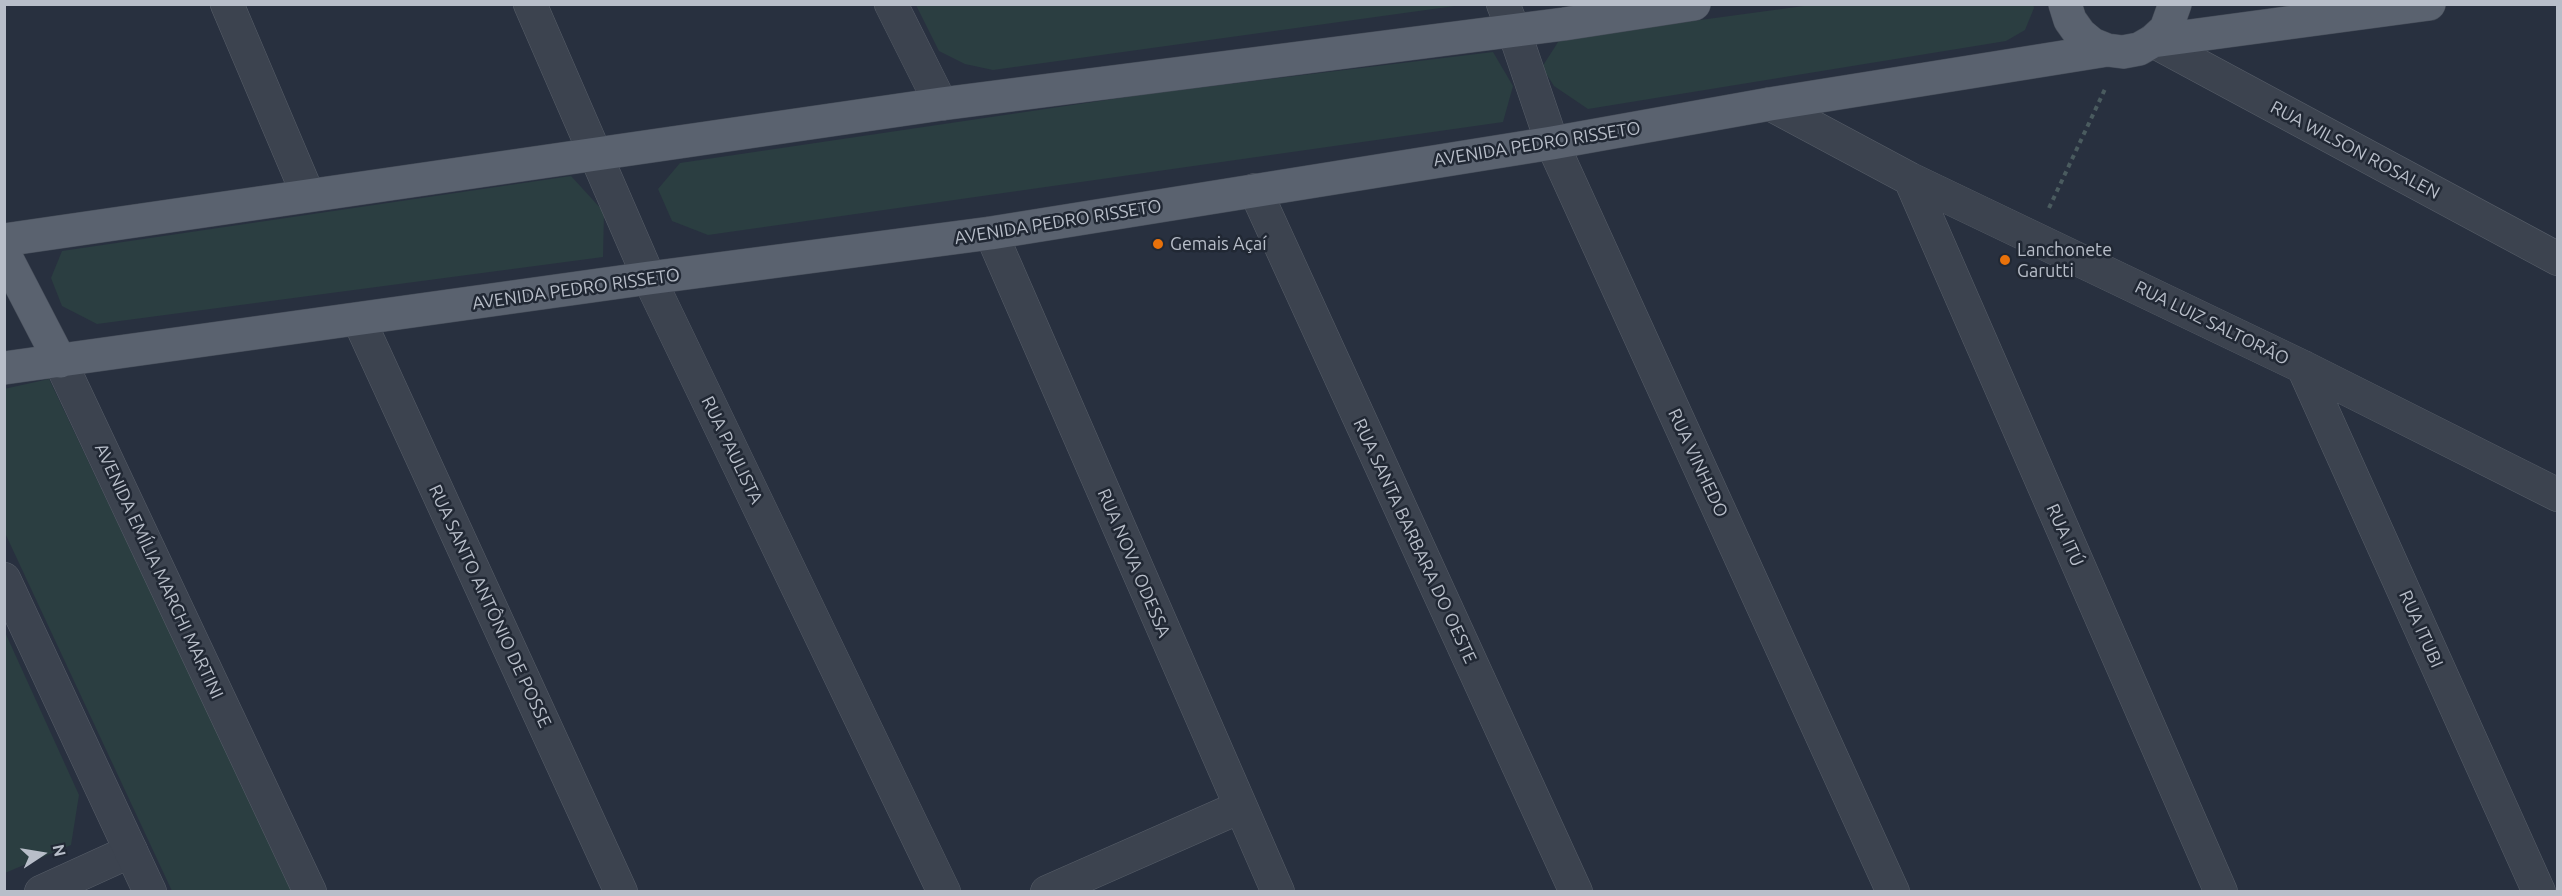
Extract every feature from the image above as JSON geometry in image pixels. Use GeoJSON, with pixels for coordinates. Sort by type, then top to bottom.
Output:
{"type":"FeatureCollection","features":[{"type":"Feature","properties":{"kind":"main road"},"geometry":{"type":"LineString","coordinates":[[4,240],[941,104],[1508,18],[1694,4]]}},
{"type":"Feature","properties":{"kind":"main road"},"geometry":{"type":"LineString","coordinates":[[2065,4],[2070,20],[2080,34],[2092,44],[2115,51]]}},
{"type":"Feature","properties":{"kind":"main road"},"geometry":{"type":"LineString","coordinates":[[2153,41],[2166,29],[2175,4]]}},
{"type":"Feature","properties":{"kind":"main road","name":"AVENIDA PEDRO RISSETO"},"geometry":{"type":"LineString","coordinates":[[4,368],[991,233],[1552,143],[1770,105],[2139,49],[2153,41],[2429,4]]}},
{"type":"Feature","properties":{"kind":"main road","name":"AVENIDA EMÍLIA MARCHI MARTINI"},"geometry":{"type":"LineString","coordinates":[[4,253],[60,361]]}},
{"type":"Feature","properties":{"kind":"street"},"geometry":{"type":"LineString","coordinates":[[226,4],[308,195]]}},
{"type":"Feature","properties":{"kind":"street","name":"RUA PAULISTA"},"geometry":{"type":"LineString","coordinates":[[530,4],[649,278],[944,891]]}},
{"type":"Feature","properties":{"kind":"street"},"geometry":{"type":"LineString","coordinates":[[891,4],[941,104]]}},
{"type":"Feature","properties":{"kind":"street","name":"RUA VINHEDO"},"geometry":{"type":"LineString","coordinates":[[1508,18],[1552,143],[1893,891]]}},
{"type":"Feature","properties":{"kind":"street","name":"RUA WILSON ROSALEN"},"geometry":{"type":"LineString","coordinates":[[2153,41],[2558,259]]}},
{"type":"Feature","properties":{"kind":"street","name":"RUA LUIZ SALTORÃO"},"geometry":{"type":"LineString","coordinates":[[1770,105],[1910,178],[2303,367],[2558,495]]}},
{"type":"Feature","properties":{"kind":"street","name":"RUA ITÚ"},"geometry":{"type":"LineString","coordinates":[[1910,178],[2221,891]]}},
{"type":"Feature","properties":{"kind":"street","name":"RUA SANTA BARBARA DO OESTE"},"geometry":{"type":"LineString","coordinates":[[1255,190],[1576,891]]}},
{"type":"Feature","properties":{"kind":"street","name":"RUA NOVA ODESSA"},"geometry":{"type":"LineString","coordinates":[[991,233],[1278,891]]}},
{"type":"Feature","properties":{"kind":"street","name":"RUA SANTO ANTÔNIO DE POSSE"},"geometry":{"type":"LineString","coordinates":[[359,320],[621,891]]}},
{"type":"Feature","properties":{"kind":"street","name":"AVENIDA EMÍLIA MARCHI MARTINI"},"geometry":{"type":"LineString","coordinates":[[60,361],[310,891]]}},
{"type":"Feature","properties":{"kind":"street","name":"RUA ITUBI"},"geometry":{"type":"LineString","coordinates":[[2303,367],[2539,891]]}},
{"type":"Feature","properties":{"kind":"street"},"geometry":{"type":"LineString","coordinates":[[4,579],[150,891]]}},
{"type":"Feature","properties":{"kind":"street"},"geometry":{"type":"LineString","coordinates":[[1047,891],[1240,807]]}},
{"type":"Feature","properties":{"kind":"street"},"geometry":{"type":"LineString","coordinates":[[41,891],[131,851]]}},
{"type":"Feature","properties":{"kind":"path"},"geometry":{"type":"LineString","coordinates":[[2035,238],[2115,51]]}},
{"type":"Feature","properties":{"kind":"shaded area"},"geometry":{"type":"Polygon","coordinates":[[[2033,4],[2034,8],[2025,30],[2006,41],[1588,109],[1554,86],[1542,67],[1560,39],[1811,5],[2033,4]]]}},
{"type":"Feature","properties":{"kind":"shaded area"},"geometry":{"type":"Polygon","coordinates":[[[916,5],[1462,5],[993,70],[965,64],[939,51],[916,5]]]}},
{"type":"Feature","properties":{"kind":"shaded area"},"geometry":{"type":"Polygon","coordinates":[[[1493,52],[1513,86],[1503,122],[708,235],[672,221],[658,189],[680,163],[1147,94],[1493,52]]]}},
{"type":"Feature","properties":{"kind":"shaded area"},"geometry":{"type":"Polygon","coordinates":[[[571,176],[604,212],[603,257],[97,324],[62,306],[51,278],[62,251],[571,176]]]}},
{"type":"Feature","properties":{"kind":"shaded area"},"geometry":{"type":"Polygon","coordinates":[[[49,379],[293,891],[172,891],[5,533],[4,389],[49,379]]]}},
{"type":"Feature","properties":{"kind":"shaded area"},"geometry":{"type":"Polygon","coordinates":[[[4,630],[79,795],[71,845],[5,873],[4,630]]]}},
{"type":"Feature","properties":{"kind":"place","name":"Gemais Açaí"},"geometry":{"type":"Point","coordinates":[1158,244]}},
{"type":"Feature","properties":{"kind":"place","name":"Lanchonete Garutti"},"geometry":{"type":"Point","coordinates":[2005,260]}}]}
